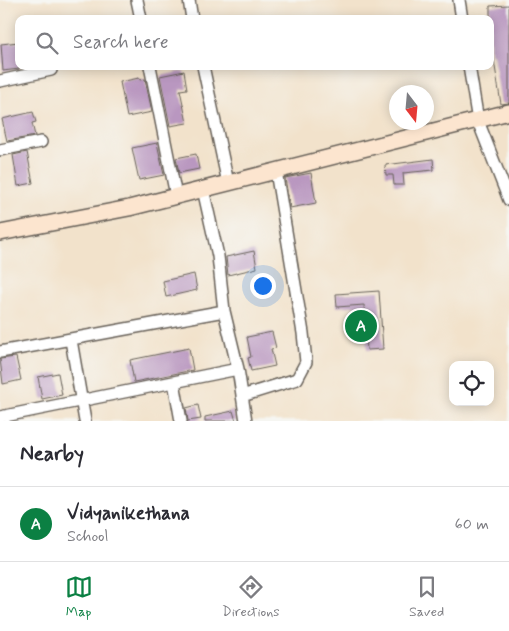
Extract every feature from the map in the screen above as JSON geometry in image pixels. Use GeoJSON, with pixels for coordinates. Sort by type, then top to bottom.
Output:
{"type":"FeatureCollection","features":[{"type":"Feature","properties":{"kind":"street"},"geometry":{"type":"LineString","coordinates":[[137,0],[140,15]]}},
{"type":"Feature","properties":{"kind":"street"},"geometry":{"type":"LineString","coordinates":[[189,0],[191,15]]}},
{"type":"Feature","properties":{"kind":"street"},"geometry":{"type":"LineString","coordinates":[[459,0],[461,15]]}},
{"type":"Feature","properties":{"kind":"street"},"geometry":{"type":"LineString","coordinates":[[0,81],[51,70]]}},
{"type":"Feature","properties":{"kind":"street"},"geometry":{"type":"LineString","coordinates":[[151,70],[176,196]]}},
{"type":"Feature","properties":{"kind":"street"},"geometry":{"type":"LineString","coordinates":[[204,70],[228,183]]}},
{"type":"Feature","properties":{"kind":"street"},"geometry":{"type":"LineString","coordinates":[[470,70],[478,121],[509,200]]}},
{"type":"Feature","properties":{"kind":"street"},"geometry":{"type":"LineString","coordinates":[[0,233],[129,208],[509,112]]}},
{"type":"Feature","properties":{"kind":"street"},"geometry":{"type":"LineString","coordinates":[[0,150],[41,142]]}},
{"type":"Feature","properties":{"kind":"street"},"geometry":{"type":"LineString","coordinates":[[242,396],[297,379],[306,362],[303,333],[276,171]]}},
{"type":"Feature","properties":{"kind":"street"},"geometry":{"type":"LineString","coordinates":[[202,189],[218,256],[224,311],[238,369],[246,421]]}},
{"type":"Feature","properties":{"kind":"street"},"geometry":{"type":"LineString","coordinates":[[0,352],[224,311]]}},
{"type":"Feature","properties":{"kind":"street"},"geometry":{"type":"LineString","coordinates":[[71,340],[85,421]]}},
{"type":"Feature","properties":{"kind":"street"},"geometry":{"type":"LineString","coordinates":[[0,416],[238,369]]}},
{"type":"Feature","properties":{"kind":"street"},"geometry":{"type":"LineString","coordinates":[[174,382],[181,421]]}},
{"type":"Feature","properties":{"kind":"building"},"geometry":{"type":"Polygon","coordinates":[[[509,5],[509,103],[501,104],[494,60],[494,15],[490,15],[490,6],[509,5]]]}},
{"type":"Feature","properties":{"kind":"building"},"geometry":{"type":"Polygon","coordinates":[[[15,42],[15,70],[3,71],[1,44],[15,42]]]}},
{"type":"Feature","properties":{"kind":"building"},"geometry":{"type":"Polygon","coordinates":[[[184,71],[187,89],[180,90],[187,123],[170,126],[160,76],[184,71]]]}},
{"type":"Feature","properties":{"kind":"building"},"geometry":{"type":"Polygon","coordinates":[[[139,78],[140,80],[145,79],[152,112],[127,117],[120,82],[139,78]]]}},
{"type":"Feature","properties":{"kind":"building"},"geometry":{"type":"Polygon","coordinates":[[[33,112],[36,122],[32,123],[35,136],[7,141],[2,119],[33,112]]]}},
{"type":"Feature","properties":{"kind":"building"},"geometry":{"type":"Polygon","coordinates":[[[157,143],[164,175],[139,180],[132,148],[157,143]]]}},
{"type":"Feature","properties":{"kind":"building"},"geometry":{"type":"Polygon","coordinates":[[[27,152],[33,183],[18,186],[13,155],[27,152]]]}},
{"type":"Feature","properties":{"kind":"building"},"geometry":{"type":"Polygon","coordinates":[[[196,154],[199,169],[179,173],[176,158],[196,154]]]}},
{"type":"Feature","properties":{"kind":"building"},"geometry":{"type":"Polygon","coordinates":[[[433,159],[434,170],[403,173],[404,185],[394,185],[393,175],[386,175],[385,165],[433,159]]]}},
{"type":"Feature","properties":{"kind":"building"},"geometry":{"type":"Polygon","coordinates":[[[311,173],[316,203],[290,208],[285,178],[311,173]]]}},
{"type":"Feature","properties":{"kind":"building"},"geometry":{"type":"Polygon","coordinates":[[[254,251],[257,268],[228,275],[226,257],[254,251]]]}},
{"type":"Feature","properties":{"kind":"building"},"geometry":{"type":"Polygon","coordinates":[[[194,274],[197,290],[166,297],[163,281],[194,274]]]}},
{"type":"Feature","properties":{"kind":"building"},"geometry":{"type":"Polygon","coordinates":[[[379,291],[383,349],[367,350],[364,305],[337,307],[336,294],[379,291]]]}},
{"type":"Feature","properties":{"kind":"building"},"geometry":{"type":"Polygon","coordinates":[[[272,332],[276,348],[271,349],[275,366],[251,371],[248,358],[251,357],[247,337],[272,332]]]}},
{"type":"Feature","properties":{"kind":"building"},"geometry":{"type":"Polygon","coordinates":[[[189,348],[193,370],[134,382],[130,360],[189,348]]]}},
{"type":"Feature","properties":{"kind":"building"},"geometry":{"type":"Polygon","coordinates":[[[16,357],[21,380],[3,384],[0,359],[16,357]]]}},
{"type":"Feature","properties":{"kind":"building"},"geometry":{"type":"Polygon","coordinates":[[[58,373],[62,395],[42,399],[38,377],[58,373]]]}},
{"type":"Feature","properties":{"kind":"building"},"geometry":{"type":"Polygon","coordinates":[[[198,405],[201,419],[188,421],[186,408],[198,405]]]}},
{"type":"Feature","properties":{"kind":"building"},"geometry":{"type":"Polygon","coordinates":[[[233,411],[236,421],[205,421],[205,417],[233,411]]]}},
{"type":"Feature","properties":{"kind":"place","name":"Vidyanikethana"},"geometry":{"type":"Point","coordinates":[361,326]}}]}
